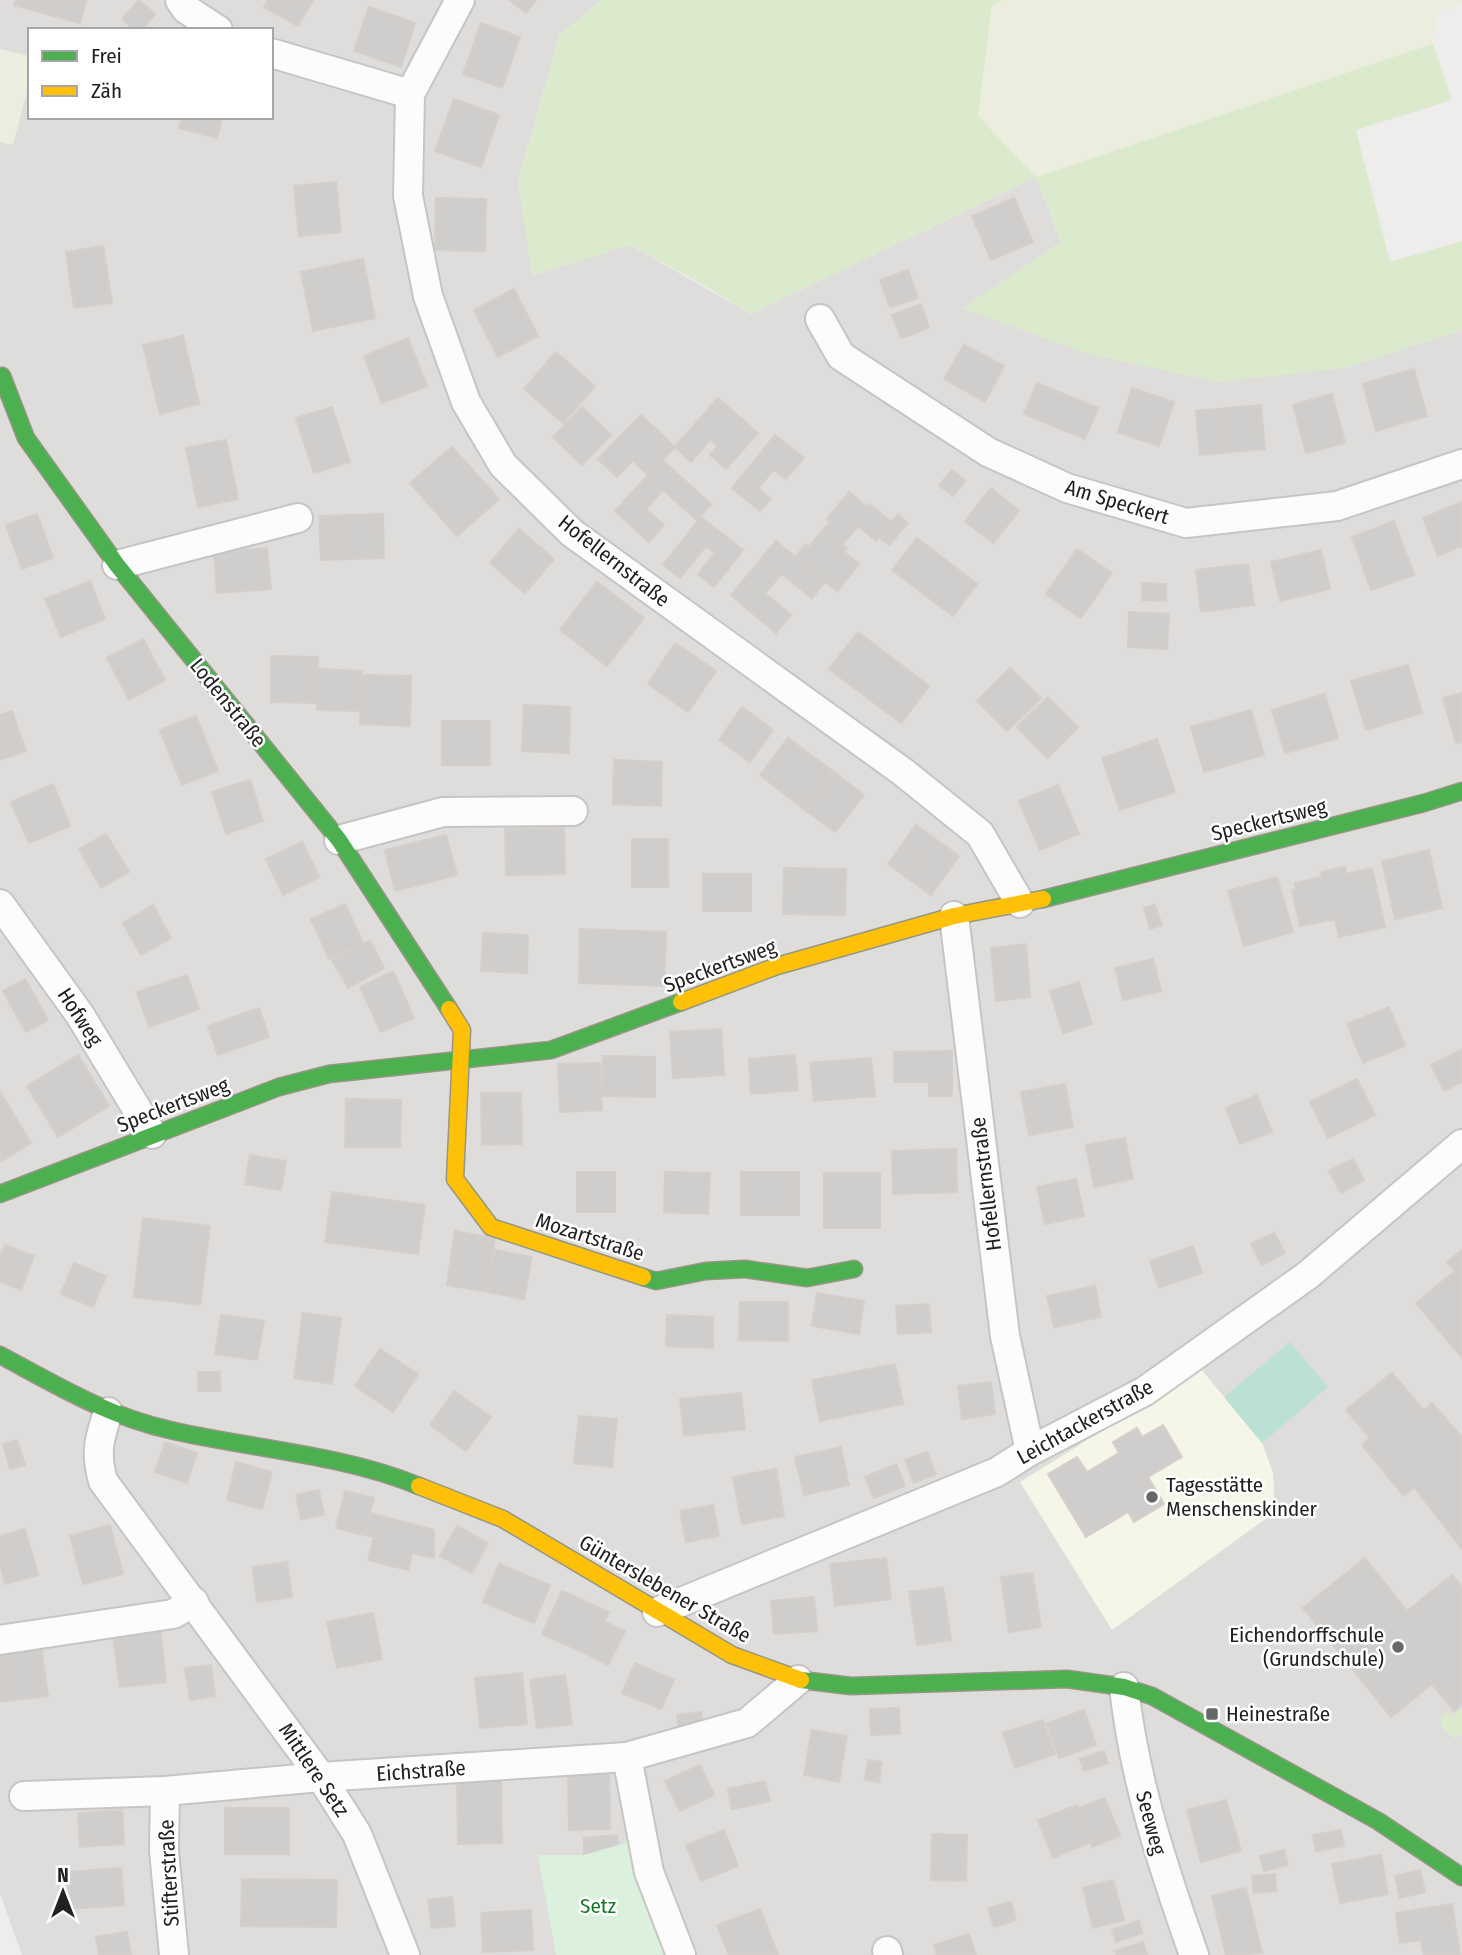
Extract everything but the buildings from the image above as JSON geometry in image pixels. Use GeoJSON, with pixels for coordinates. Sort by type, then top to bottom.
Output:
{"type":"FeatureCollection","features":[{"type":"Feature","properties":{"kind":"street"},"geometry":{"type":"LineString","coordinates":[[180,0],[186,9],[215,28]]}},
{"type":"Feature","properties":{"kind":"street","name":"Hofellernstraße"},"geometry":{"type":"LineString","coordinates":[[460,0],[410,94],[408,196],[428,296],[466,402],[503,465],[572,533],[903,772],[980,834],[1020,903]]}},
{"type":"Feature","properties":{"kind":"street"},"geometry":{"type":"LineString","coordinates":[[273,54],[410,94]]}},
{"type":"Feature","properties":{"kind":"street","name":"Am Speckert"},"geometry":{"type":"LineString","coordinates":[[820,319],[841,356],[988,452],[1066,488],[1186,523],[1337,506],[1462,464]]}},
{"type":"Feature","properties":{"kind":"street","name":"Lodenstraße"},"geometry":{"type":"LineString","coordinates":[[2,376],[26,438],[117,565],[339,840],[463,1030],[462,1058]]}},
{"type":"Feature","properties":{"kind":"street"},"geometry":{"type":"LineString","coordinates":[[117,565],[298,518]]}},
{"type":"Feature","properties":{"kind":"street","name":"Speckertsweg"},"geometry":{"type":"LineString","coordinates":[[0,1194],[279,1087],[329,1074],[551,1050],[777,967],[954,916],[1084,889],[1462,791]]}},
{"type":"Feature","properties":{"kind":"street"},"geometry":{"type":"LineString","coordinates":[[339,840],[443,812],[573,811]]}},
{"type":"Feature","properties":{"kind":"street","name":"Hofweg"},"geometry":{"type":"LineString","coordinates":[[0,904],[80,1014],[152,1134]]}},
{"type":"Feature","properties":{"kind":"street","name":"Hofellernstraße"},"geometry":{"type":"LineString","coordinates":[[954,916],[1005,1336],[1030,1451]]}},
{"type":"Feature","properties":{"kind":"street","name":"Mozartstraße"},"geometry":{"type":"LineString","coordinates":[[462,1058],[455,1179],[491,1227],[656,1281],[706,1271],[745,1269],[807,1278],[854,1269]]}},
{"type":"Feature","properties":{"kind":"street","name":"Leichtackerstraße"},"geometry":{"type":"LineString","coordinates":[[657,1612],[997,1472],[1030,1451],[1145,1391],[1308,1275],[1462,1144]]}},
{"type":"Feature","properties":{"kind":"street","name":"Günterslebener Straße"},"geometry":{"type":"LineString","coordinates":[[0,1355],[108,1412],[168,1430],[385,1472],[503,1519],[732,1655],[798,1680],[851,1686],[1067,1679],[1124,1687],[1152,1696],[1378,1821],[1462,1877]]}},
{"type":"Feature","properties":{"kind":"street","name":"Mittlere Setz"},"geometry":{"type":"LineString","coordinates":[[108,1412],[99,1440],[97,1460],[103,1481],[321,1777],[357,1834],[405,1955]]}},
{"type":"Feature","properties":{"kind":"street"},"geometry":{"type":"LineString","coordinates":[[0,1640],[173,1614],[194,1602]]}},
{"type":"Feature","properties":{"kind":"street","name":"Eichstraße"},"geometry":{"type":"LineString","coordinates":[[24,1796],[166,1791],[321,1777],[627,1757],[747,1723],[798,1680]]}},
{"type":"Feature","properties":{"kind":"street","name":"Seeweg"},"geometry":{"type":"LineString","coordinates":[[1124,1687],[1129,1734],[1161,1863],[1194,1955]]}},
{"type":"Feature","properties":{"kind":"street"},"geometry":{"type":"LineString","coordinates":[[627,1757],[649,1872],[681,1955]]}},
{"type":"Feature","properties":{"kind":"street","name":"Stifterstraße"},"geometry":{"type":"LineString","coordinates":[[166,1791],[164,1851],[174,1955]]}},
{"type":"Feature","properties":{"kind":"shaded area"},"geometry":{"type":"Polygon","coordinates":[[[0,0],[601,0],[559,36],[518,182],[533,275],[630,245],[751,314],[1036,177],[1061,242],[963,308],[1344,368],[1462,330],[1462,1955],[22,1955],[0,1894],[0,0]]]}},
{"type":"Feature","properties":{"kind":"shaded area"},"geometry":{"type":"Polygon","coordinates":[[[1004,0],[1462,0],[1462,4],[1437,13],[1433,44],[1036,177],[978,116],[992,4],[1004,0]]]}},
{"type":"Feature","properties":{"kind":"shaded area"},"geometry":{"type":"Polygon","coordinates":[[[0,49],[28,56],[28,88],[13,145],[0,142],[0,49]]]}},
{"type":"Feature","properties":{"kind":"shaded area","name":"Tagesstätte Menschenskinder"},"geometry":{"type":"Polygon","coordinates":[[[1201,1369],[1262,1443],[1273,1473],[1275,1512],[1112,1630],[1020,1482],[1201,1369]]]}},
{"type":"Feature","properties":{"kind":"shaded area"},"geometry":{"type":"Polygon","coordinates":[[[1236,1567],[1279,1612],[1244,1641],[1310,1680],[1281,1735],[1140,1656],[1131,1639],[1236,1567]]]}},
{"type":"Feature","properties":{"kind":"shaded area"},"geometry":{"type":"Polygon","coordinates":[[[1462,1771],[1462,1845],[1416,1812],[1462,1771]]]}},
{"type":"Feature","properties":{"kind":"green space"},"geometry":{"type":"Polygon","coordinates":[[[601,0],[1004,0],[992,5],[978,116],[1036,177],[751,314],[630,245],[532,275],[518,182],[559,36],[601,0]]]}},
{"type":"Feature","properties":{"kind":"green space"},"geometry":{"type":"Polygon","coordinates":[[[1433,44],[1452,100],[1356,130],[1390,262],[1462,241],[1462,330],[1344,368],[1218,382],[1088,354],[962,308],[1061,242],[1036,177],[1433,44]]]}},
{"type":"Feature","properties":{"kind":"green space"},"geometry":{"type":"Polygon","coordinates":[[[1290,1342],[1328,1387],[1262,1443],[1224,1397],[1290,1342]]]}},
{"type":"Feature","properties":{"kind":"green space"},"geometry":{"type":"Polygon","coordinates":[[[1462,1708],[1462,1734],[1455,1739],[1441,1726],[1441,1715],[1448,1712],[1453,1716],[1462,1708]]]}},
{"type":"Feature","properties":{"kind":"green space","name":"Setz"},"geometry":{"type":"Polygon","coordinates":[[[628,1842],[671,1955],[556,1955],[538,1855],[584,1855],[628,1842]]]}},
{"type":"Feature","properties":{"kind":"traffic: fast"},"geometry":{"type":"LineString","coordinates":[[2,376],[26,438],[117,565],[339,840],[449,1009]]}},
{"type":"Feature","properties":{"kind":"traffic: fast"},"geometry":{"type":"LineString","coordinates":[[1043,899],[1424,803],[1462,791]]}},
{"type":"Feature","properties":{"kind":"traffic: fast"},"geometry":{"type":"LineString","coordinates":[[0,1194],[279,1087],[329,1074],[551,1050],[681,1002]]}},
{"type":"Feature","properties":{"kind":"traffic: fast"},"geometry":{"type":"LineString","coordinates":[[643,1277],[656,1281],[706,1271],[745,1269],[807,1278],[854,1269]]}},
{"type":"Feature","properties":{"kind":"traffic: fast"},"geometry":{"type":"LineString","coordinates":[[0,1355],[103,1408],[147,1424],[201,1437],[359,1466],[419,1486]]}},
{"type":"Feature","properties":{"kind":"traffic: fast"},"geometry":{"type":"LineString","coordinates":[[801,1680],[851,1686],[1067,1679],[1124,1687],[1152,1696],[1378,1821],[1462,1877]]}},
{"type":"Feature","properties":{"kind":"traffic: slow"},"geometry":{"type":"LineString","coordinates":[[681,1002],[777,966],[954,916],[1043,899]]}},
{"type":"Feature","properties":{"kind":"traffic: slow"},"geometry":{"type":"LineString","coordinates":[[449,1009],[462,1030],[455,1179],[491,1227],[643,1277]]}},
{"type":"Feature","properties":{"kind":"traffic: slow"},"geometry":{"type":"LineString","coordinates":[[419,1486],[503,1519],[732,1655],[801,1680]]}},
{"type":"Feature","properties":{"kind":"place","name":"Tagesstätte Menschenskinder"},"geometry":{"type":"Point","coordinates":[1152,1497]}},
{"type":"Feature","properties":{"kind":"place","name":"Eichendorffschule (Grundschule)"},"geometry":{"type":"Point","coordinates":[1398,1647]}},
{"type":"Feature","properties":{"kind":"place","name":"Heinestraße"},"geometry":{"type":"Point","coordinates":[1212,1714]}}]}
